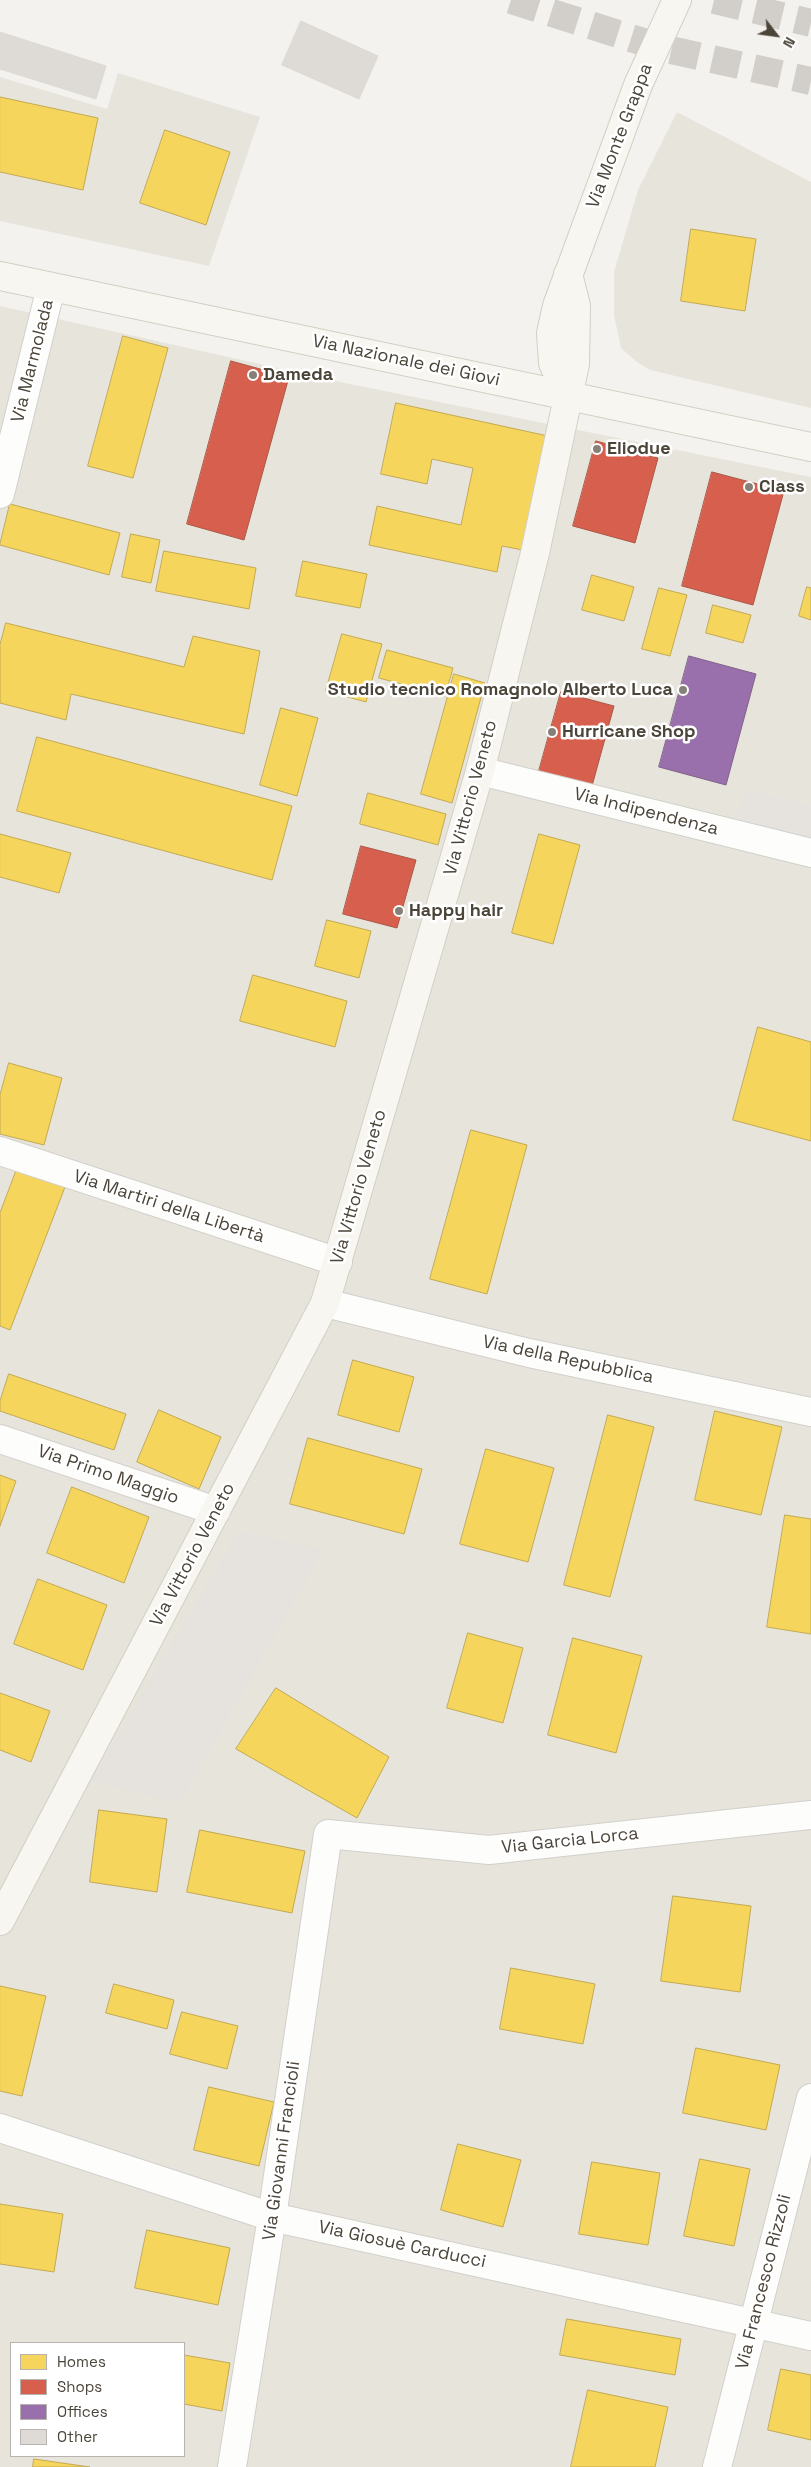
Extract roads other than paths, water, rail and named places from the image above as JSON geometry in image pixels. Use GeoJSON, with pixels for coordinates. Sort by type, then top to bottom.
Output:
{"type":"FeatureCollection","features":[{"type":"Feature","properties":{"kind":"street","name":"Via Monte Grappa"},"geometry":{"type":"LineString","coordinates":[[568,396],[575,364],[577,334],[576,306],[568,274],[638,86],[677,0]]}},
{"type":"Feature","properties":{"kind":"street","name":"Via Nazionale dei Giovi"},"geometry":{"type":"LineString","coordinates":[[0,276],[811,447]]}},
{"type":"Feature","properties":{"kind":"street","name":"Via Marmolada"},"geometry":{"type":"LineString","coordinates":[[0,494],[51,286]]}},
{"type":"Feature","properties":{"kind":"street","name":"Via Vittorio Veneto"},"geometry":{"type":"LineString","coordinates":[[0,1921],[325,1303],[480,771],[535,553],[568,396]]}},
{"type":"Feature","properties":{"kind":"street","name":"Via Indipendenza"},"geometry":{"type":"LineString","coordinates":[[480,771],[811,854]]}},
{"type":"Feature","properties":{"kind":"street","name":"Via Martiri della Libertà"},"geometry":{"type":"LineString","coordinates":[[0,1151],[338,1262]]}},
{"type":"Feature","properties":{"kind":"street","name":"Via della Repubblica"},"geometry":{"type":"LineString","coordinates":[[325,1303],[528,1353],[811,1412]]}},
{"type":"Feature","properties":{"kind":"street","name":"Via Primo Maggio"},"geometry":{"type":"LineString","coordinates":[[0,1439],[216,1511]]}},
{"type":"Feature","properties":{"kind":"street","name":"Via Garcia Lorca"},"geometry":{"type":"LineString","coordinates":[[328,1834],[489,1850],[811,1815]]}},
{"type":"Feature","properties":{"kind":"street","name":"Via Giovanni Francioli"},"geometry":{"type":"LineString","coordinates":[[232,2467],[272,2217],[328,1834]]}},
{"type":"Feature","properties":{"kind":"street","name":"Via Francesco Rizzoli"},"geometry":{"type":"LineString","coordinates":[[717,2467],[811,2098]]}},
{"type":"Feature","properties":{"kind":"street","name":"Via Giosuè Carducci"},"geometry":{"type":"LineString","coordinates":[[0,2128],[272,2217],[811,2336]]}},
{"type":"Feature","properties":{"kind":"tunnel"},"geometry":{"type":"LineString","coordinates":[[511,0],[662,48],[811,81]]}},
{"type":"Feature","properties":{"kind":"tunnel"},"geometry":{"type":"LineString","coordinates":[[714,0],[811,23]]}},
{"type":"Feature","properties":{"kind":"place","name":"Dameda"},"geometry":{"type":"Point","coordinates":[253,375]}},
{"type":"Feature","properties":{"kind":"place","name":"Eliodue"},"geometry":{"type":"Point","coordinates":[597,449]}},
{"type":"Feature","properties":{"kind":"place","name":"Class"},"geometry":{"type":"Point","coordinates":[749,487]}},
{"type":"Feature","properties":{"kind":"place","name":"Studio tecnico Romagnolo Alberto Luca"},"geometry":{"type":"Point","coordinates":[683,690]}},
{"type":"Feature","properties":{"kind":"place","name":"Hurricane Shop"},"geometry":{"type":"Point","coordinates":[552,732]}},
{"type":"Feature","properties":{"kind":"place","name":"Happy hair"},"geometry":{"type":"Point","coordinates":[399,911]}}]}
